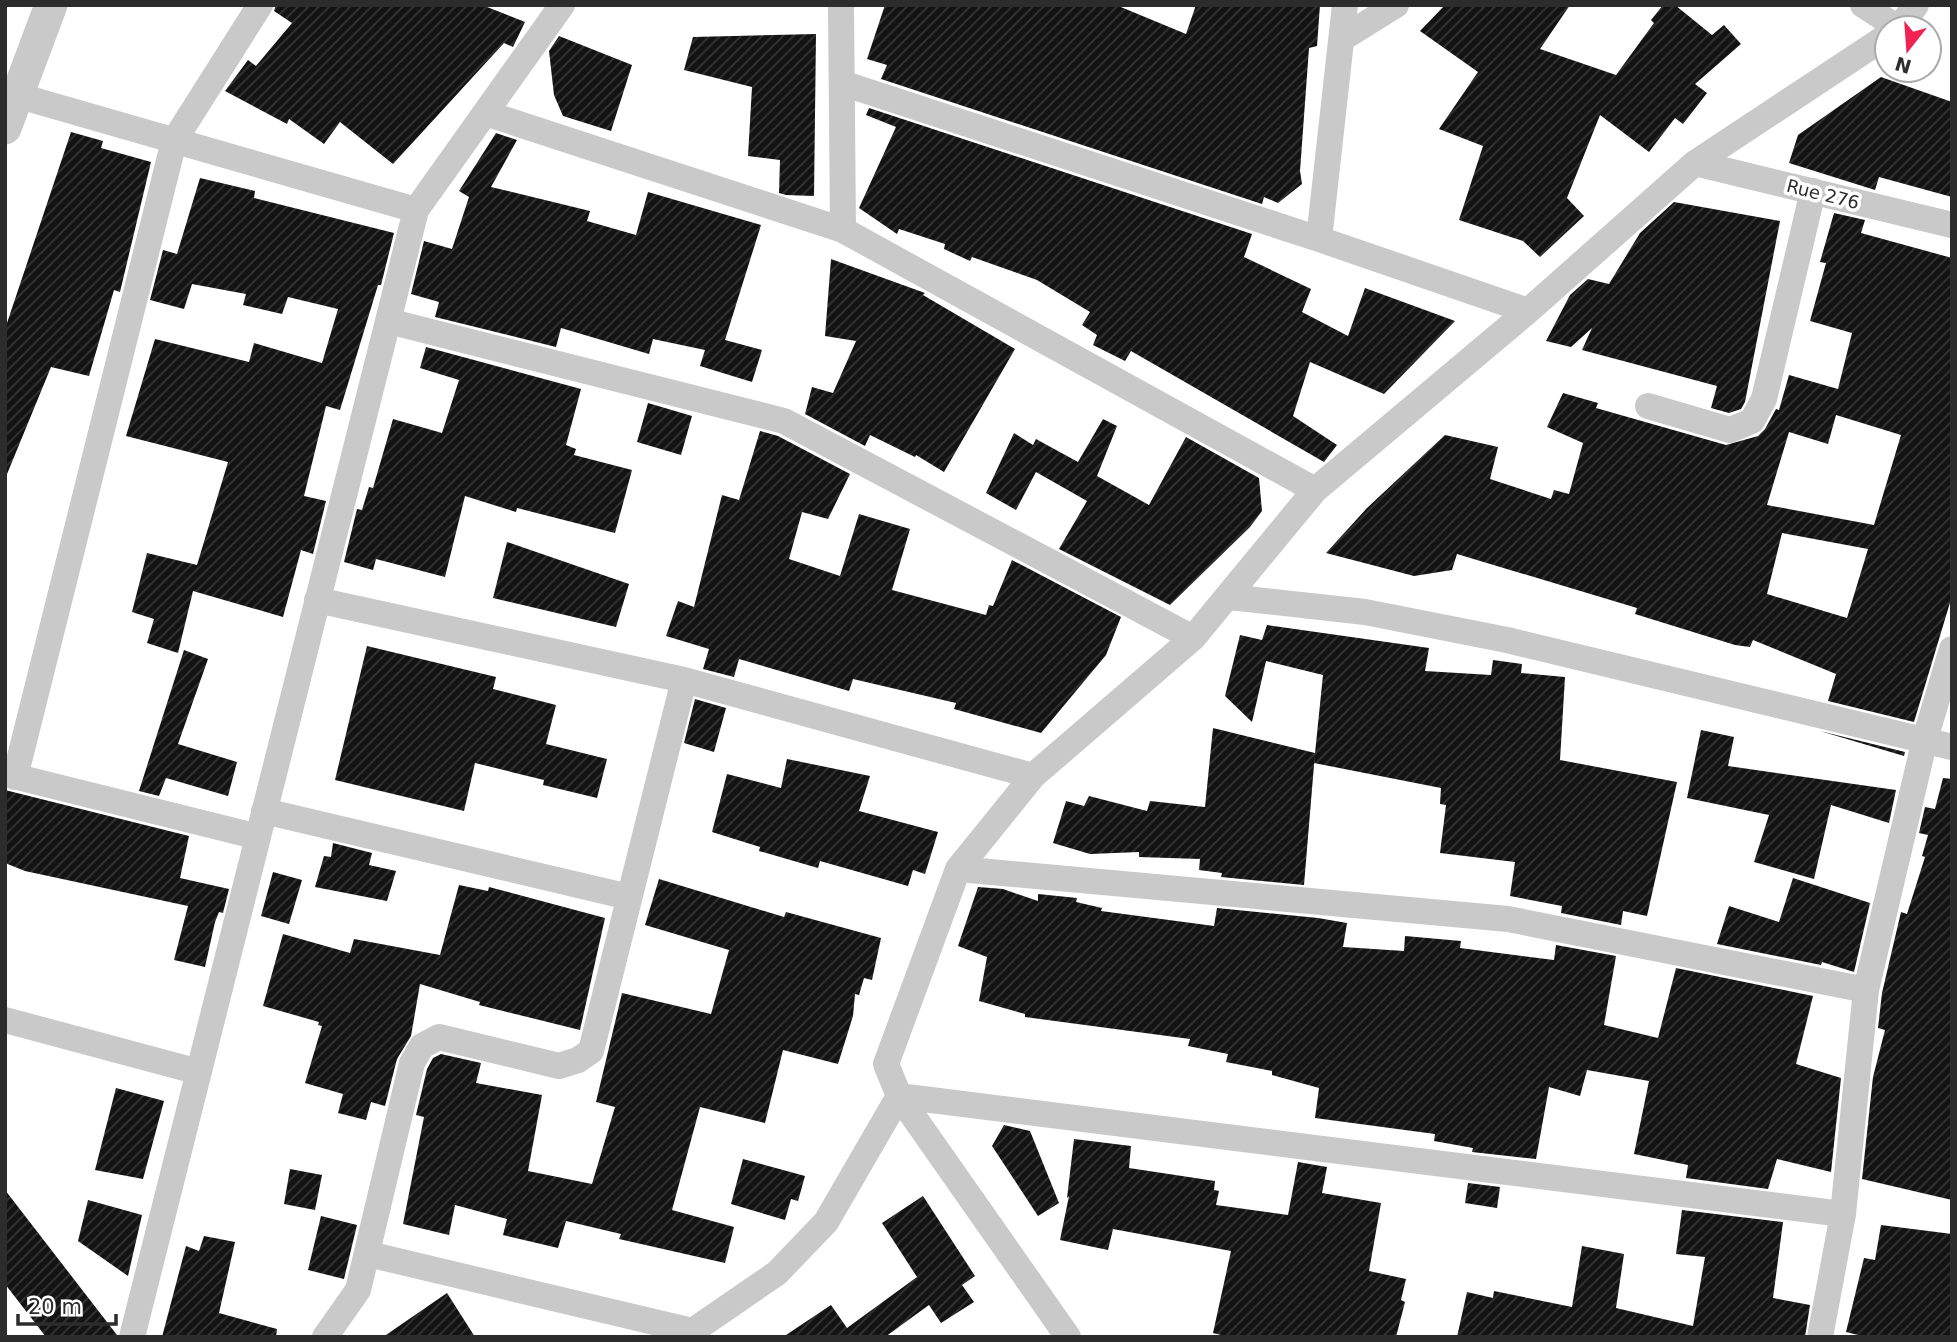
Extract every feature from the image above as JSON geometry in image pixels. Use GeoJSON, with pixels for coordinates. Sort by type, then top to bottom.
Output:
{"type":"FeatureCollection","features":[{"type":"Feature","properties":{"kind":"street"},"geometry":{"type":"LineString","coordinates":[[5,128],[51,5]]}},
{"type":"Feature","properties":{"kind":"street"},"geometry":{"type":"LineString","coordinates":[[258,837],[10,775],[174,141],[260,5]]}},
{"type":"Feature","properties":{"kind":"street"},"geometry":{"type":"LineString","coordinates":[[132,1337],[416,210],[562,5]]}},
{"type":"Feature","properties":{"kind":"street"},"geometry":{"type":"LineString","coordinates":[[841,5],[843,230]]}},
{"type":"Feature","properties":{"kind":"street"},"geometry":{"type":"LineString","coordinates":[[1320,239],[1345,5]]}},
{"type":"Feature","properties":{"kind":"street"},"geometry":{"type":"LineString","coordinates":[[1343,38],[1396,5]]}},
{"type":"Feature","properties":{"kind":"street"},"geometry":{"type":"LineString","coordinates":[[1069,1337],[899,1096],[886,1064],[958,869],[1033,776],[1193,638],[1315,490],[1528,311],[1695,163],[1873,45]]}},
{"type":"Feature","properties":{"kind":"street"},"geometry":{"type":"LineString","coordinates":[[842,83],[1320,239],[1528,311]]}},
{"type":"Feature","properties":{"kind":"street"},"geometry":{"type":"LineString","coordinates":[[16,95],[416,210]]}},
{"type":"Feature","properties":{"kind":"street"},"geometry":{"type":"LineString","coordinates":[[485,113],[843,230],[1315,490]]}},
{"type":"Feature","properties":{"kind":"street","name":"Rue 276"},"geometry":{"type":"LineString","coordinates":[[1695,163],[1952,225]]}},
{"type":"Feature","properties":{"kind":"street"},"geometry":{"type":"LineString","coordinates":[[1648,405],[1730,430],[1752,421],[1764,399],[1813,191]]}},
{"type":"Feature","properties":{"kind":"street"},"geometry":{"type":"LineString","coordinates":[[387,321],[784,421],[1193,638]]}},
{"type":"Feature","properties":{"kind":"street"},"geometry":{"type":"LineString","coordinates":[[1229,597],[1365,612],[1494,637],[1952,747]]}},
{"type":"Feature","properties":{"kind":"street"},"geometry":{"type":"LineString","coordinates":[[317,600],[684,680],[1033,776]]}},
{"type":"Feature","properties":{"kind":"street"},"geometry":{"type":"LineString","coordinates":[[1820,1337],[1843,1214],[1866,990],[1925,739],[1952,649]]}},
{"type":"Feature","properties":{"kind":"street"},"geometry":{"type":"LineString","coordinates":[[325,1337],[358,1290],[412,1063],[422,1046],[439,1037],[559,1066],[578,1060],[590,1051],[684,680]]}},
{"type":"Feature","properties":{"kind":"street"},"geometry":{"type":"LineString","coordinates":[[264,811],[629,897]]}},
{"type":"Feature","properties":{"kind":"street"},"geometry":{"type":"LineString","coordinates":[[958,869],[1508,919],[1866,990]]}},
{"type":"Feature","properties":{"kind":"street"},"geometry":{"type":"LineString","coordinates":[[5,1020],[199,1072]]}},
{"type":"Feature","properties":{"kind":"street"},"geometry":{"type":"LineString","coordinates":[[368,1254],[688,1334],[777,1273],[826,1222],[899,1096]]}},
{"type":"Feature","properties":{"kind":"street"},"geometry":{"type":"LineString","coordinates":[[899,1096],[1843,1214]]}},
{"type":"Feature","properties":{"kind":"building"},"geometry":{"type":"Polygon","coordinates":[[[276,5],[482,5],[525,22],[513,47],[504,43],[393,164],[340,122],[324,144],[289,119],[287,124],[225,91],[248,60],[256,66],[292,23],[274,11],[276,5]]]}},
{"type":"Feature","properties":{"kind":"building"},"geometry":{"type":"Polygon","coordinates":[[[885,5],[1116,5],[1186,34],[1196,5],[1320,5],[1317,46],[1309,48],[1300,171],[1302,184],[1278,203],[1264,197],[1262,204],[881,79],[887,65],[867,59],[885,5]]]}},
{"type":"Feature","properties":{"kind":"building"},"geometry":{"type":"Polygon","coordinates":[[[1445,5],[1570,5],[1540,49],[1616,75],[1654,23],[1651,20],[1663,5],[1675,5],[1712,35],[1724,25],[1741,44],[1695,84],[1707,93],[1683,124],[1675,118],[1649,152],[1600,115],[1567,198],[1584,216],[1540,257],[1523,241],[1459,220],[1483,146],[1439,129],[1478,72],[1420,31],[1445,5]]]}},
{"type":"Feature","properties":{"kind":"building"},"geometry":{"type":"Polygon","coordinates":[[[816,34],[814,196],[786,195],[779,193],[780,160],[748,156],[752,87],[684,70],[693,37],[816,34]]]}},
{"type":"Feature","properties":{"kind":"building"},"geometry":{"type":"Polygon","coordinates":[[[559,36],[632,65],[611,131],[563,116],[554,95],[549,51],[559,36]]]}},
{"type":"Feature","properties":{"kind":"building"},"geometry":{"type":"Polygon","coordinates":[[[1873,83],[1901,84],[1952,102],[1952,197],[1879,177],[1875,190],[1789,163],[1798,135],[1873,83]]]}},
{"type":"Feature","properties":{"kind":"building"},"geometry":{"type":"Polygon","coordinates":[[[869,108],[1252,234],[1244,257],[1311,289],[1302,312],[1348,336],[1365,288],[1455,321],[1384,394],[1310,362],[1293,416],[1337,445],[1324,462],[1131,351],[1125,361],[1093,345],[1097,335],[1082,325],[1090,312],[1037,280],[972,257],[970,261],[944,249],[945,244],[899,229],[897,234],[859,208],[896,127],[866,115],[869,108]]]}},
{"type":"Feature","properties":{"kind":"building"},"geometry":{"type":"Polygon","coordinates":[[[71,132],[103,141],[101,148],[151,162],[120,292],[114,290],[89,376],[51,367],[5,479],[5,329],[71,132]]]}},
{"type":"Feature","properties":{"kind":"building"},"geometry":{"type":"Polygon","coordinates":[[[496,133],[517,140],[491,187],[590,211],[587,221],[636,235],[648,192],[761,225],[725,340],[762,350],[752,382],[700,366],[705,350],[653,339],[649,354],[561,328],[556,347],[435,317],[439,302],[411,294],[424,241],[452,249],[469,197],[459,191],[496,133]]]}},
{"type":"Feature","properties":{"kind":"building"},"geometry":{"type":"Polygon","coordinates":[[[200,178],[255,191],[254,198],[394,233],[381,285],[378,285],[340,410],[326,406],[304,496],[326,501],[313,554],[301,550],[283,617],[193,591],[178,653],[147,643],[154,619],[132,612],[147,553],[197,565],[228,462],[126,436],[155,339],[249,362],[254,343],[322,363],[338,309],[288,297],[282,314],[243,305],[246,294],[192,284],[184,309],[150,300],[163,250],[177,254],[200,178]]]}},
{"type":"Feature","properties":{"kind":"building"},"geometry":{"type":"Polygon","coordinates":[[[1674,202],[1780,221],[1745,402],[1741,409],[1729,413],[1711,408],[1717,386],[1582,350],[1592,328],[1571,347],[1546,341],[1570,295],[1588,279],[1609,284],[1640,233],[1674,202]]]}},
{"type":"Feature","properties":{"kind":"building"},"geometry":{"type":"Polygon","coordinates":[[[1834,213],[1865,220],[1861,233],[1952,258],[1952,596],[1914,722],[1828,701],[1836,674],[1753,640],[1750,647],[1735,645],[1635,614],[1637,608],[1457,554],[1452,570],[1414,576],[1326,553],[1367,508],[1445,435],[1498,447],[1490,479],[1551,499],[1554,490],[1569,494],[1583,443],[1547,427],[1563,393],[1598,403],[1596,408],[1726,445],[1758,436],[1765,429],[1776,409],[1779,410],[1789,375],[1838,389],[1852,333],[1810,321],[1826,263],[1820,262],[1834,213]],[[1836,415],[1828,444],[1789,432],[1767,505],[1874,525],[1901,435],[1836,415]],[[1782,533],[1767,594],[1847,618],[1868,549],[1782,533]]]}},
{"type":"Feature","properties":{"kind":"building"},"geometry":{"type":"Polygon","coordinates":[[[831,259],[925,293],[923,295],[1015,349],[944,472],[916,455],[915,457],[870,435],[865,446],[805,414],[812,387],[833,393],[856,341],[825,336],[831,259]]]}},
{"type":"Feature","properties":{"kind":"building"},"geometry":{"type":"Polygon","coordinates":[[[426,347],[581,389],[566,445],[576,449],[574,455],[632,470],[615,533],[517,508],[516,512],[465,496],[445,577],[376,559],[373,570],[344,562],[357,509],[362,510],[369,487],[373,488],[393,419],[442,433],[459,380],[420,368],[426,347]]]}},
{"type":"Feature","properties":{"kind":"building"},"geometry":{"type":"Polygon","coordinates":[[[648,403],[692,416],[681,455],[637,442],[648,403]]]}},
{"type":"Feature","properties":{"kind":"building"},"geometry":{"type":"Polygon","coordinates":[[[1103,419],[1117,426],[1097,476],[1149,505],[1186,437],[1259,478],[1262,511],[1250,527],[1170,605],[1059,549],[1087,501],[1036,472],[1016,510],[986,493],[1014,433],[1033,445],[1036,439],[1078,462],[1103,419]]]}},
{"type":"Feature","properties":{"kind":"building"},"geometry":{"type":"Polygon","coordinates":[[[760,431],[778,436],[850,474],[828,519],[802,512],[789,559],[840,576],[859,514],[910,529],[892,590],[986,615],[989,605],[993,606],[1012,560],[1121,617],[1106,655],[1041,733],[954,709],[956,703],[853,679],[849,691],[739,659],[734,677],[703,669],[709,649],[666,636],[678,601],[694,607],[722,495],[739,500],[760,431]]]}},
{"type":"Feature","properties":{"kind":"building"},"geometry":{"type":"Polygon","coordinates":[[[507,542],[629,584],[616,627],[493,598],[507,542]]]}},
{"type":"Feature","properties":{"kind":"building"},"geometry":{"type":"Polygon","coordinates":[[[1267,625],[1429,648],[1425,671],[1491,675],[1493,660],[1522,664],[1521,673],[1565,677],[1560,760],[1677,782],[1647,916],[1623,911],[1621,925],[1561,913],[1562,906],[1510,896],[1515,862],[1440,853],[1446,805],[1440,804],[1441,788],[1314,763],[1323,675],[1266,661],[1252,722],[1225,696],[1240,635],[1262,640],[1267,625]]]}},
{"type":"Feature","properties":{"kind":"building"},"geometry":{"type":"Polygon","coordinates":[[[367,646],[496,677],[493,689],[556,705],[546,744],[607,759],[597,798],[543,785],[544,780],[475,763],[464,811],[335,780],[367,646]]]}},
{"type":"Feature","properties":{"kind":"building"},"geometry":{"type":"Polygon","coordinates":[[[184,650],[208,659],[178,744],[237,762],[228,796],[166,778],[159,796],[139,791],[184,650]]]}},
{"type":"Feature","properties":{"kind":"building"},"geometry":{"type":"Polygon","coordinates":[[[695,699],[726,708],[714,752],[684,743],[695,699]]]}},
{"type":"Feature","properties":{"kind":"building"},"geometry":{"type":"Polygon","coordinates":[[[1213,728],[1315,753],[1304,885],[1221,877],[1222,873],[1199,870],[1200,859],[1139,857],[1139,852],[1090,854],[1053,843],[1066,801],[1084,806],[1089,796],[1147,811],[1150,801],[1205,807],[1213,728]]]}},
{"type":"Feature","properties":{"kind":"building"},"geometry":{"type":"Polygon","coordinates":[[[1701,730],[1734,737],[1728,766],[1896,790],[1889,823],[1831,805],[1814,879],[1754,862],[1769,815],[1687,798],[1701,730]]]}},
{"type":"Feature","properties":{"kind":"building"},"geometry":{"type":"Polygon","coordinates":[[[1820,731],[1905,752],[1904,756],[1820,731]]]}},
{"type":"Feature","properties":{"kind":"building"},"geometry":{"type":"Polygon","coordinates":[[[787,759],[870,776],[859,811],[938,832],[925,874],[913,870],[908,886],[820,861],[818,868],[759,851],[760,847],[712,832],[727,774],[781,788],[787,759]]]}},
{"type":"Feature","properties":{"kind":"building"},"geometry":{"type":"Polygon","coordinates":[[[1943,778],[1952,779],[1952,1200],[1862,1179],[1873,1077],[1885,1030],[1878,1028],[1882,993],[1901,912],[1907,914],[1925,857],[1922,856],[1928,835],[1919,833],[1925,807],[1935,809],[1943,778]]]}},
{"type":"Feature","properties":{"kind":"building"},"geometry":{"type":"Polygon","coordinates":[[[5,790],[189,836],[180,878],[229,889],[223,913],[219,912],[215,922],[205,967],[174,960],[188,906],[25,871],[5,863],[5,790]]]}},
{"type":"Feature","properties":{"kind":"building"},"geometry":{"type":"Polygon","coordinates":[[[333,843],[372,853],[369,865],[396,871],[387,901],[315,887],[324,856],[331,857],[333,843]]]}},
{"type":"Feature","properties":{"kind":"building"},"geometry":{"type":"Polygon","coordinates":[[[273,872],[302,880],[289,924],[261,916],[273,872]]]}},
{"type":"Feature","properties":{"kind":"building"},"geometry":{"type":"Polygon","coordinates":[[[1793,878],[1870,903],[1854,972],[1822,962],[1821,965],[1717,944],[1729,906],[1779,922],[1793,878]]]}},
{"type":"Feature","properties":{"kind":"building"},"geometry":{"type":"Polygon","coordinates":[[[659,879],[784,917],[786,912],[881,938],[872,980],[864,978],[859,995],[855,994],[853,1016],[838,1064],[783,1050],[765,1123],[700,1107],[672,1210],[734,1227],[725,1263],[619,1239],[621,1234],[566,1221],[558,1248],[503,1235],[507,1219],[455,1205],[449,1235],[403,1224],[424,1117],[416,1115],[427,1069],[433,1058],[441,1054],[481,1063],[476,1083],[542,1095],[528,1171],[592,1184],[615,1107],[596,1102],[622,993],[711,1014],[729,950],[645,925],[659,879]]]}},
{"type":"Feature","properties":{"kind":"building"},"geometry":{"type":"Polygon","coordinates":[[[459,885],[488,891],[489,887],[605,918],[580,1030],[479,1005],[480,1002],[420,984],[411,1036],[397,1059],[385,1106],[371,1102],[366,1120],[338,1113],[343,1094],[305,1083],[322,1026],[318,1025],[319,1022],[263,1006],[283,934],[350,953],[354,939],[440,955],[459,885]]]}},
{"type":"Feature","properties":{"kind":"building"},"geometry":{"type":"Polygon","coordinates":[[[978,887],[1003,889],[1038,901],[1038,894],[1077,898],[1076,902],[1102,908],[1101,911],[1214,926],[1217,908],[1318,918],[1347,923],[1343,947],[1404,951],[1405,936],[1461,941],[1460,948],[1554,960],[1556,945],[1616,956],[1604,1025],[1658,1038],[1676,968],[1813,996],[1796,1064],[1841,1078],[1831,1172],[1777,1159],[1768,1189],[1686,1178],[1688,1165],[1634,1154],[1649,1081],[1587,1070],[1580,1096],[1549,1087],[1536,1159],[1472,1152],[1473,1148],[1434,1141],[1435,1134],[1315,1118],[1319,1088],[1272,1075],[1272,1071],[1226,1062],[1228,1054],[1188,1046],[1190,1039],[1025,1017],[1025,1014],[979,1001],[987,957],[958,946],[978,887]]]}},
{"type":"Feature","properties":{"kind":"building"},"geometry":{"type":"Polygon","coordinates":[[[116,1088],[164,1101],[143,1179],[95,1170],[116,1088]]]}},
{"type":"Feature","properties":{"kind":"building"},"geometry":{"type":"Polygon","coordinates":[[[1004,1125],[1030,1131],[1059,1203],[1038,1216],[992,1146],[1004,1125]]]}},
{"type":"Feature","properties":{"kind":"building"},"geometry":{"type":"Polygon","coordinates":[[[1074,1139],[1131,1146],[1129,1168],[1215,1181],[1214,1190],[1219,1191],[1216,1205],[1288,1215],[1298,1162],[1327,1167],[1322,1193],[1381,1203],[1369,1271],[1406,1279],[1401,1300],[1405,1302],[1396,1337],[1229,1337],[1213,1333],[1231,1251],[1113,1229],[1108,1250],[1060,1240],[1069,1196],[1067,1198],[1074,1139]]]}},
{"type":"Feature","properties":{"kind":"building"},"geometry":{"type":"Polygon","coordinates":[[[743,1159],[805,1176],[798,1201],[791,1199],[785,1220],[731,1204],[743,1159]]]}},
{"type":"Feature","properties":{"kind":"building"},"geometry":{"type":"Polygon","coordinates":[[[290,1169],[322,1175],[315,1210],[284,1204],[290,1169]]]}},
{"type":"Feature","properties":{"kind":"building"},"geometry":{"type":"Polygon","coordinates":[[[1468,1183],[1500,1187],[1497,1208],[1465,1203],[1468,1183]]]}},
{"type":"Feature","properties":{"kind":"building"},"geometry":{"type":"Polygon","coordinates":[[[5,1190],[117,1337],[46,1337],[5,1284],[5,1190]]]}},
{"type":"Feature","properties":{"kind":"building"},"geometry":{"type":"Polygon","coordinates":[[[923,1196],[975,1276],[962,1285],[974,1302],[941,1323],[929,1305],[885,1337],[783,1337],[831,1305],[847,1328],[917,1277],[882,1223],[923,1196]]]}},
{"type":"Feature","properties":{"kind":"building"},"geometry":{"type":"Polygon","coordinates":[[[88,1200],[142,1215],[128,1276],[78,1241],[88,1200]]]}},
{"type":"Feature","properties":{"kind":"building"},"geometry":{"type":"Polygon","coordinates":[[[1682,1210],[1783,1222],[1773,1298],[1810,1305],[1805,1337],[1457,1337],[1467,1292],[1493,1298],[1494,1291],[1572,1307],[1582,1246],[1624,1254],[1616,1308],[1693,1326],[1705,1257],[1676,1254],[1682,1210]]]}},
{"type":"Feature","properties":{"kind":"building"},"geometry":{"type":"Polygon","coordinates":[[[321,1216],[357,1225],[344,1279],[308,1270],[321,1216]]]}},
{"type":"Feature","properties":{"kind":"building"},"geometry":{"type":"Polygon","coordinates":[[[1881,1225],[1952,1234],[1952,1337],[1866,1337],[1846,1332],[1864,1258],[1875,1260],[1881,1225]]]}},
{"type":"Feature","properties":{"kind":"building"},"geometry":{"type":"Polygon","coordinates":[[[204,1236],[235,1242],[219,1313],[277,1329],[276,1337],[162,1337],[186,1246],[199,1251],[204,1236]]]}},
{"type":"Feature","properties":{"kind":"building"},"geometry":{"type":"Polygon","coordinates":[[[447,1293],[475,1337],[383,1337],[447,1293]]]}}]}
